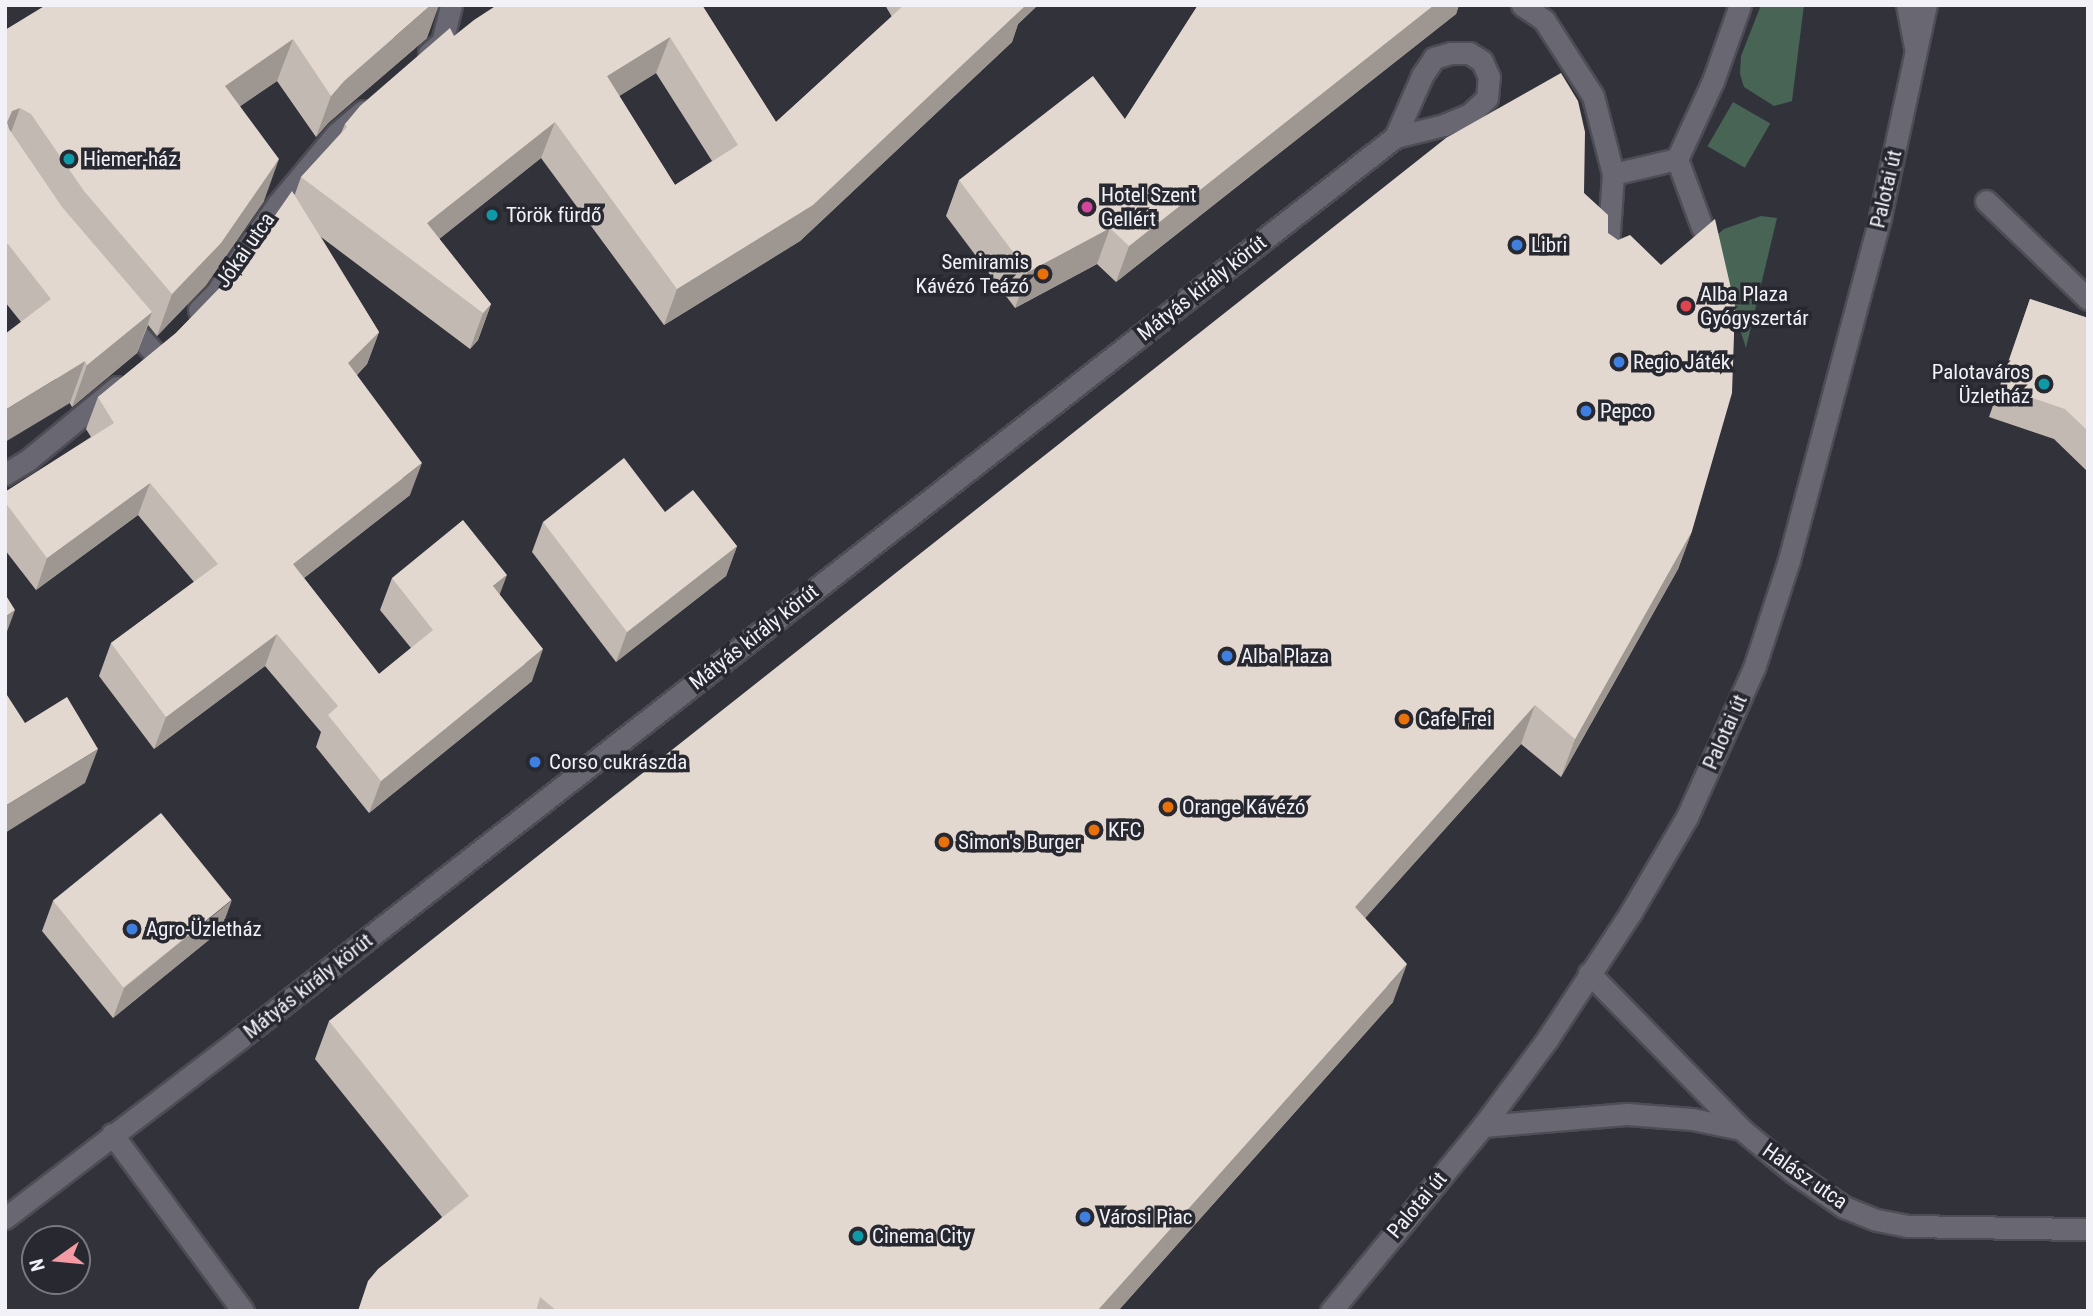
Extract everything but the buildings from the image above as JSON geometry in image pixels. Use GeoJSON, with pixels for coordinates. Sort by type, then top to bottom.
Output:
{"type":"FeatureCollection","features":[{"type":"Feature","properties":{"kind":"street"},"geometry":{"type":"LineString","coordinates":[[411,69],[442,42],[452,5]]}},
{"type":"Feature","properties":{"kind":"street"},"geometry":{"type":"LineString","coordinates":[[1522,5],[1544,20],[1593,96],[1613,174],[1606,264]]}},
{"type":"Feature","properties":{"kind":"street"},"geometry":{"type":"LineString","coordinates":[[1702,227],[1677,159],[1713,81],[1740,5]]}},
{"type":"Feature","properties":{"kind":"street","name":"Palotai út"},"geometry":{"type":"LineString","coordinates":[[1331,1311],[1483,1126],[1548,1038],[1631,912],[1687,817],[1754,668],[1789,560],[1880,217],[1926,5]]}},
{"type":"Feature","properties":{"kind":"street","name":"Mátyás király körút"},"geometry":{"type":"LineString","coordinates":[[5,1217],[261,1022],[1395,137],[1444,125],[1470,114],[1488,98],[1489,77],[1482,61],[1469,53],[1451,53],[1434,58],[1422,76],[1395,137]]}},
{"type":"Feature","properties":{"kind":"street","name":"Jókai utca"},"geometry":{"type":"LineString","coordinates":[[5,474],[28,460],[156,355],[216,293],[277,205],[337,133],[379,97]]}},
{"type":"Feature","properties":{"kind":"street"},"geometry":{"type":"LineString","coordinates":[[1613,174],[1677,159]]}},
{"type":"Feature","properties":{"kind":"street"},"geometry":{"type":"LineString","coordinates":[[1986,201],[2088,299]]}},
{"type":"Feature","properties":{"kind":"street"},"geometry":{"type":"LineString","coordinates":[[111,303],[156,355]]}},
{"type":"Feature","properties":{"kind":"street","name":"Halász utca"},"geometry":{"type":"LineString","coordinates":[[1589,974],[1741,1129],[1793,1172],[1844,1207],[1877,1220],[1908,1226],[2088,1230]]}},
{"type":"Feature","properties":{"kind":"street"},"geometry":{"type":"LineString","coordinates":[[1483,1126],[1626,1114],[1692,1118],[1741,1129]]}},
{"type":"Feature","properties":{"kind":"street"},"geometry":{"type":"LineString","coordinates":[[112,1134],[243,1311]]}},
{"type":"Feature","properties":{"kind":"lane"},"geometry":{"type":"LineString","coordinates":[[1906,5],[1915,55]]}},
{"type":"Feature","properties":{"kind":"green space"},"geometry":{"type":"Polygon","coordinates":[[[1761,5],[1804,5],[1792,101],[1774,106],[1744,87],[1740,74],[1741,56],[1761,5]]]}},
{"type":"Feature","properties":{"kind":"green space"},"geometry":{"type":"Polygon","coordinates":[[[1733,102],[1770,124],[1745,168],[1708,146],[1733,102]]]}},
{"type":"Feature","properties":{"kind":"green space"},"geometry":{"type":"Polygon","coordinates":[[[1761,216],[1777,218],[1746,348],[1711,240],[1724,229],[1761,216]]]}},
{"type":"Feature","properties":{"kind":"place","name":"Hiemer-ház"},"geometry":{"type":"Point","coordinates":[69,159]}},
{"type":"Feature","properties":{"kind":"place","name":"Hotel Szent Gellért"},"geometry":{"type":"Point","coordinates":[1087,207]}},
{"type":"Feature","properties":{"kind":"place","name":"Török fürdő"},"geometry":{"type":"Point","coordinates":[492,215]}},
{"type":"Feature","properties":{"kind":"place","name":"Libri"},"geometry":{"type":"Point","coordinates":[1517,245]}},
{"type":"Feature","properties":{"kind":"place","name":"Semiramis Kávézó Teázó"},"geometry":{"type":"Point","coordinates":[1043,274]}},
{"type":"Feature","properties":{"kind":"place","name":"Alba Plaza Gyógyszertár"},"geometry":{"type":"Point","coordinates":[1686,306]}},
{"type":"Feature","properties":{"kind":"place","name":"Regio Játék"},"geometry":{"type":"Point","coordinates":[1619,362]}},
{"type":"Feature","properties":{"kind":"place","name":"Palotaváros Üzletház"},"geometry":{"type":"Point","coordinates":[2044,384]}},
{"type":"Feature","properties":{"kind":"place","name":"Pepco"},"geometry":{"type":"Point","coordinates":[1586,411]}},
{"type":"Feature","properties":{"kind":"place","name":"Alba Plaza"},"geometry":{"type":"Point","coordinates":[1227,656]}},
{"type":"Feature","properties":{"kind":"place","name":"Cafe Frei"},"geometry":{"type":"Point","coordinates":[1404,719]}},
{"type":"Feature","properties":{"kind":"place","name":"Corso cukrászda"},"geometry":{"type":"Point","coordinates":[535,762]}},
{"type":"Feature","properties":{"kind":"place","name":"Orange Kávézó"},"geometry":{"type":"Point","coordinates":[1168,807]}},
{"type":"Feature","properties":{"kind":"place","name":"KFC"},"geometry":{"type":"Point","coordinates":[1094,830]}},
{"type":"Feature","properties":{"kind":"place","name":"Simon's Burger"},"geometry":{"type":"Point","coordinates":[944,842]}},
{"type":"Feature","properties":{"kind":"place","name":"Agro-Üzletház"},"geometry":{"type":"Point","coordinates":[132,929]}},
{"type":"Feature","properties":{"kind":"place","name":"Városi Piac"},"geometry":{"type":"Point","coordinates":[1085,1217]}},
{"type":"Feature","properties":{"kind":"place","name":"Cinema City"},"geometry":{"type":"Point","coordinates":[858,1236]}}]}
